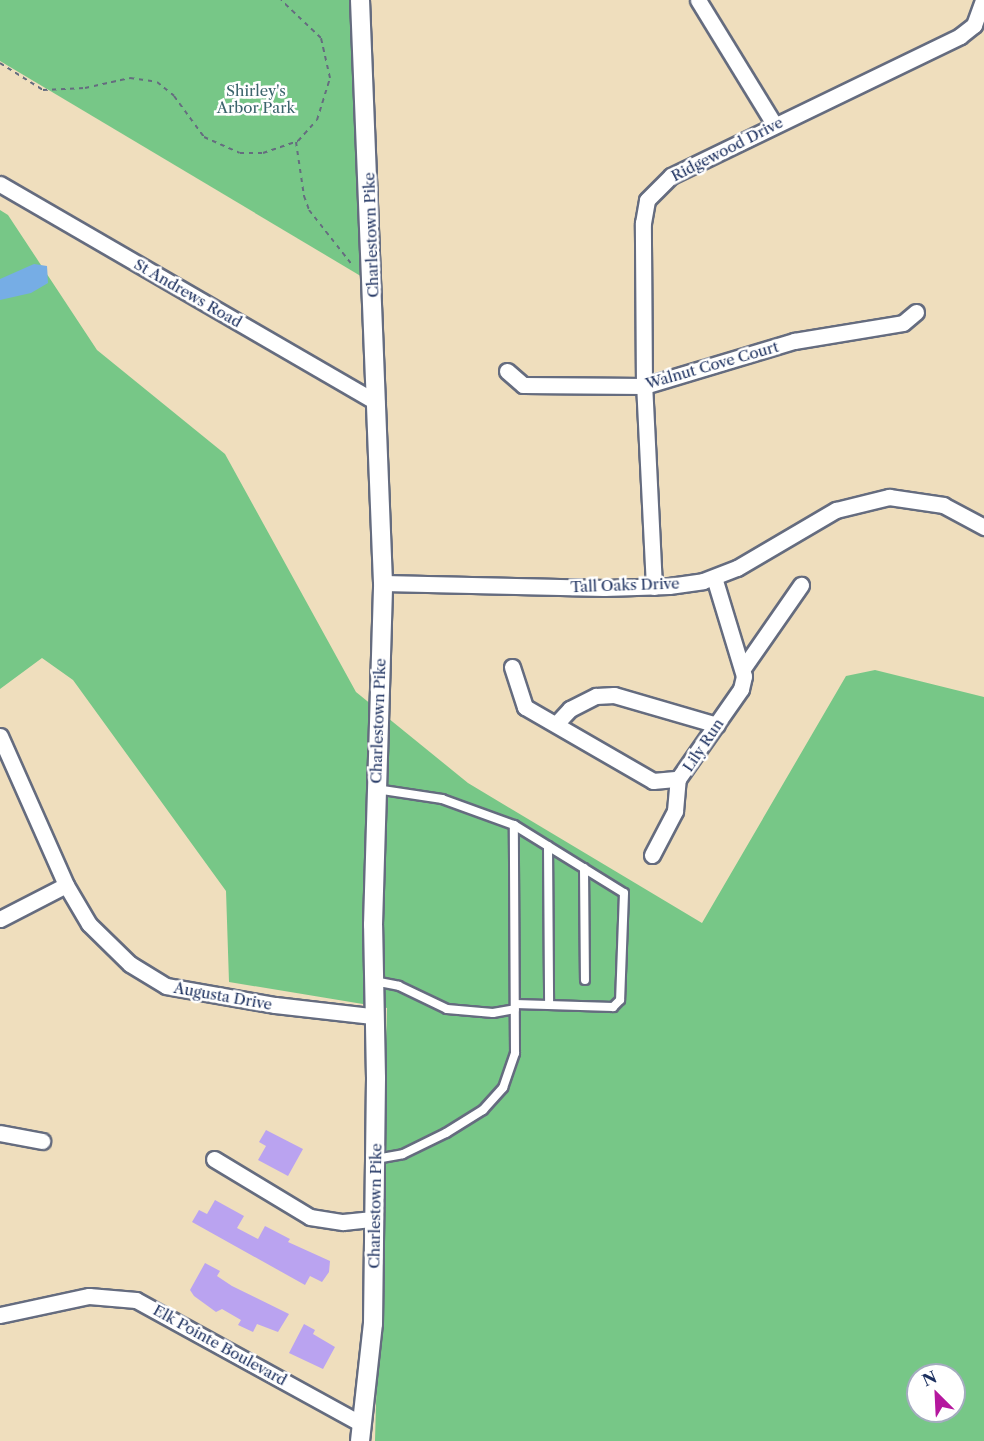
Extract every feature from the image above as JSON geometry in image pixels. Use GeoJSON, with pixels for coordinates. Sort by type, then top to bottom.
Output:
{"type":"FeatureCollection","features":[{"type":"Feature","properties":{"kind":"street","name":"Charlestown Pike"},"geometry":{"type":"LineString","coordinates":[[360,0],[383,583],[375,789],[372,981],[376,1159],[373,1219],[373,1324],[361,1432]]}},
{"type":"Feature","properties":{"kind":"street"},"geometry":{"type":"LineString","coordinates":[[698,0],[774,124]]}},
{"type":"Feature","properties":{"kind":"street","name":"Ridgewood Drive"},"geometry":{"type":"LineString","coordinates":[[654,587],[644,386],[643,223],[647,200],[671,176],[774,124],[960,36],[974,25],[983,0]]}},
{"type":"Feature","properties":{"kind":"street","name":"St Andrews Road"},"geometry":{"type":"LineString","coordinates":[[0,184],[376,402]]}},
{"type":"Feature","properties":{"kind":"street","name":"Walnut Cove Court"},"geometry":{"type":"LineString","coordinates":[[507,371],[523,385],[644,386],[794,341],[903,323],[916,312]]}},
{"type":"Feature","properties":{"kind":"street","name":"Tall Oaks Drive"},"geometry":{"type":"LineString","coordinates":[[383,583],[654,587],[714,577],[737,568],[836,510],[869,500],[909,499],[943,505],[984,527]]}},
{"type":"Feature","properties":{"kind":"street"},"geometry":{"type":"LineString","coordinates":[[714,577],[726,624],[744,668]]}},
{"type":"Feature","properties":{"kind":"street","name":"Lily Run"},"geometry":{"type":"LineString","coordinates":[[512,667],[525,706],[653,781],[678,779],[741,689],[744,668],[801,585]]}},
{"type":"Feature","properties":{"kind":"street"},"geometry":{"type":"LineString","coordinates":[[556,724],[570,709],[596,696],[614,695],[717,725]]}},
{"type":"Feature","properties":{"kind":"street","name":"Augusta Drive"},"geometry":{"type":"LineString","coordinates":[[0,736],[66,885],[107,945],[166,986],[275,1005],[372,1016]]}},
{"type":"Feature","properties":{"kind":"street"},"geometry":{"type":"LineString","coordinates":[[652,855],[675,812],[678,779]]}},
{"type":"Feature","properties":{"kind":"street"},"geometry":{"type":"LineString","coordinates":[[0,919],[66,885]]}},
{"type":"Feature","properties":{"kind":"street"},"geometry":{"type":"LineString","coordinates":[[0,1133],[42,1141]]}},
{"type":"Feature","properties":{"kind":"street"},"geometry":{"type":"LineString","coordinates":[[214,1159],[310,1217],[343,1222],[373,1219]]}},
{"type":"Feature","properties":{"kind":"street","name":"Elk Pointe Boulevard"},"geometry":{"type":"LineString","coordinates":[[0,1316],[89,1296],[136,1300],[361,1432]]}},
{"type":"Feature","properties":{"kind":"lane"},"geometry":{"type":"LineString","coordinates":[[372,981],[399,986],[447,1009],[493,1012],[515,1007],[549,1005],[613,1007],[620,1000],[624,893],[514,825],[442,799],[375,789]]}},
{"type":"Feature","properties":{"kind":"lane"},"geometry":{"type":"LineString","coordinates":[[376,1159],[403,1154],[483,1110],[502,1088],[515,1053],[514,825]]}},
{"type":"Feature","properties":{"kind":"lane"},"geometry":{"type":"LineString","coordinates":[[548,846],[549,1005]]}},
{"type":"Feature","properties":{"kind":"lane"},"geometry":{"type":"LineString","coordinates":[[584,868],[585,980]]}},
{"type":"Feature","properties":{"kind":"path"},"geometry":{"type":"LineString","coordinates":[[0,63],[44,90],[85,88],[130,78],[157,82],[174,96],[204,137],[230,150],[263,153],[296,142],[324,106],[329,63],[321,38],[281,0]]}},
{"type":"Feature","properties":{"kind":"path"},"geometry":{"type":"LineString","coordinates":[[296,142],[304,196],[309,210],[352,266]]}},
{"type":"Feature","properties":{"kind":"green space","name":"Shirley's Arbor Park"},"geometry":{"type":"Polygon","coordinates":[[[0,0],[350,0],[364,278],[0,61],[0,0]]]}},
{"type":"Feature","properties":{"kind":"green space"},"geometry":{"type":"Polygon","coordinates":[[[0,210],[8,215],[97,350],[225,454],[356,692],[468,783],[702,923],[846,676],[875,670],[984,697],[984,1441],[375,1441],[387,1008],[229,982],[226,891],[73,680],[42,658],[0,689],[0,210]]]}},
{"type":"Feature","properties":{"kind":"water"},"geometry":{"type":"Polygon","coordinates":[[[34,264],[47,266],[48,283],[31,293],[0,300],[0,279],[34,264]]]}},
{"type":"Feature","properties":{"kind":"building"},"geometry":{"type":"Polygon","coordinates":[[[266,1130],[303,1149],[288,1176],[258,1160],[266,1146],[259,1142],[266,1130]]]}},
{"type":"Feature","properties":{"kind":"building"},"geometry":{"type":"Polygon","coordinates":[[[215,1200],[244,1216],[237,1228],[258,1239],[265,1226],[290,1239],[288,1242],[330,1261],[329,1272],[322,1282],[310,1276],[305,1285],[192,1222],[199,1210],[207,1214],[215,1200]]]}},
{"type":"Feature","properties":{"kind":"building"},"geometry":{"type":"Polygon","coordinates":[[[205,1263],[220,1271],[217,1276],[232,1286],[289,1314],[278,1332],[257,1324],[253,1332],[238,1325],[241,1320],[222,1309],[216,1312],[194,1296],[190,1290],[205,1263]]]}},
{"type":"Feature","properties":{"kind":"building"},"geometry":{"type":"Polygon","coordinates":[[[304,1324],[315,1330],[313,1334],[335,1347],[323,1369],[289,1353],[304,1324]]]}}]}
